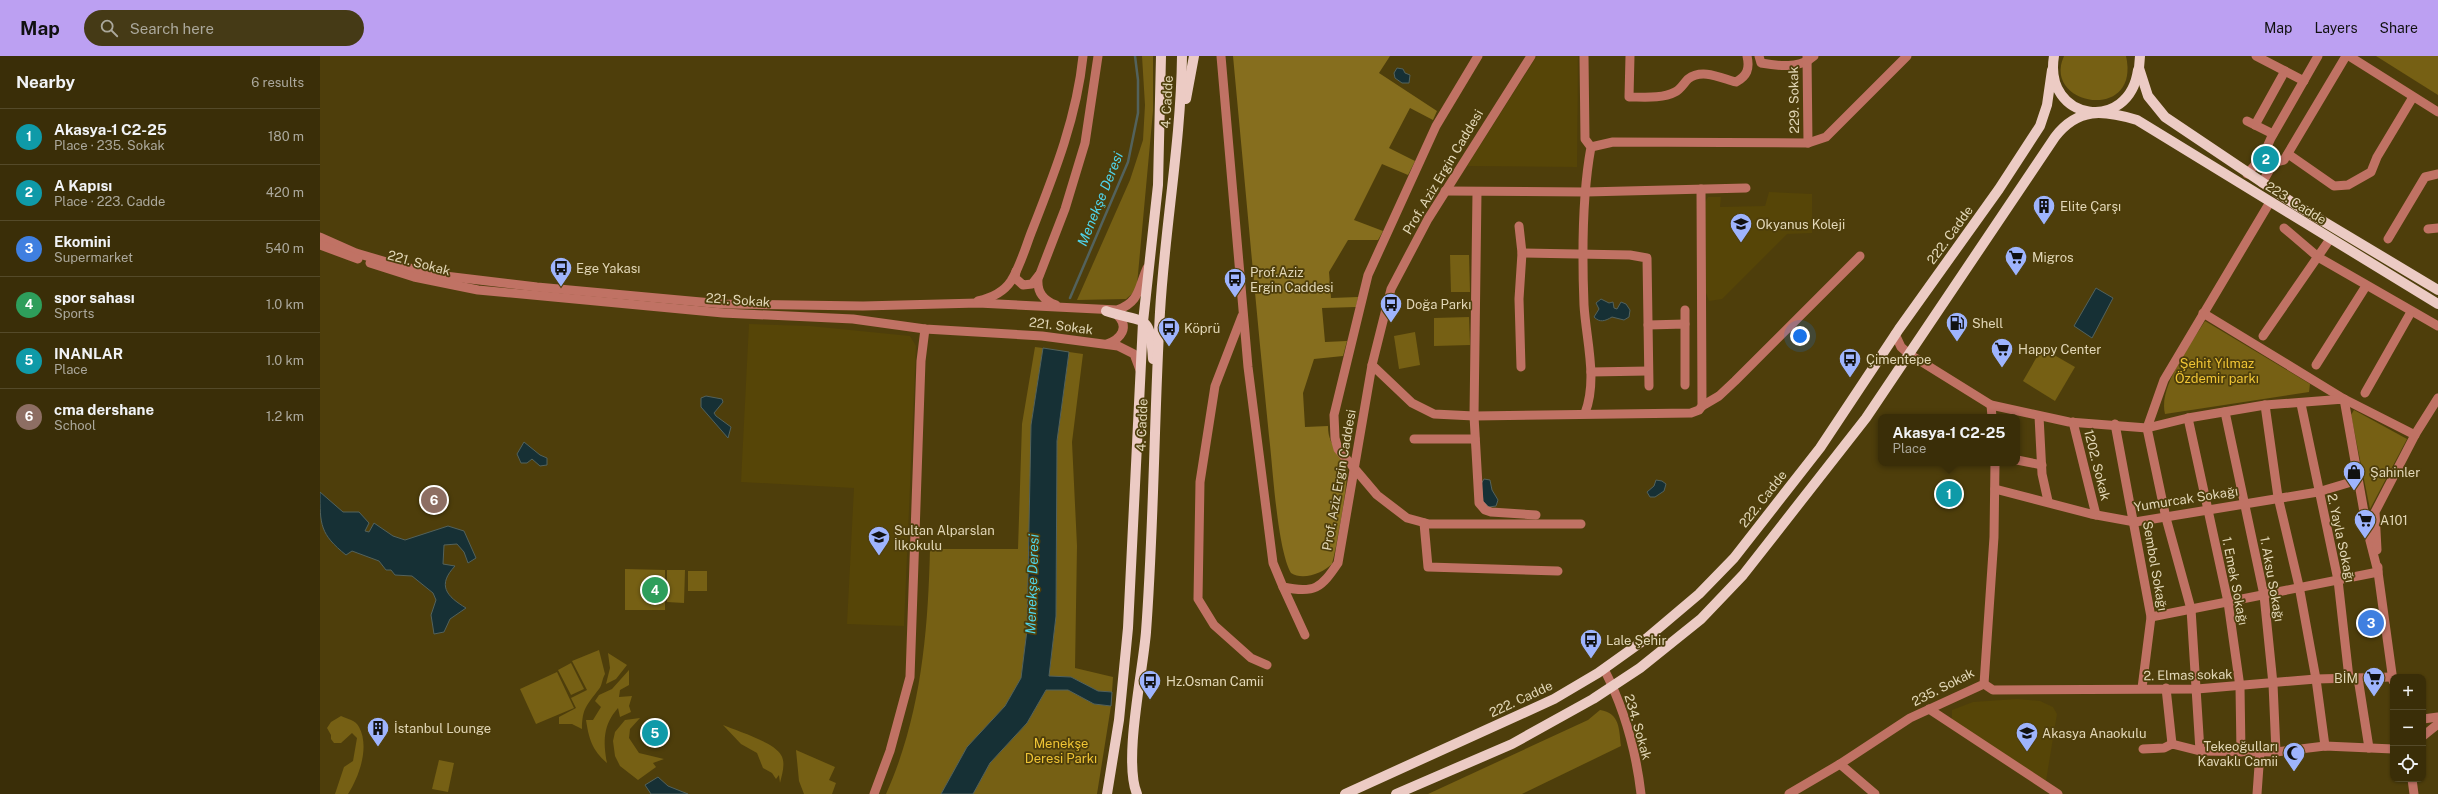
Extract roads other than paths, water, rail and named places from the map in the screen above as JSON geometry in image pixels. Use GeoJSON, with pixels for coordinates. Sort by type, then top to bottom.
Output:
{"type":"FeatureCollection","features":[{"type":"Feature","properties":{"kind":"main road","name":"4. Cadde"},"geometry":{"type":"LineString","coordinates":[[1107,794],[1119,720],[1128,628],[1143,322],[1158,185],[1161,56]]}},
{"type":"Feature","properties":{"kind":"main road","name":"4. Cadde"},"geometry":{"type":"LineString","coordinates":[[1138,794],[1134,786],[1131,762],[1146,633],[1160,311],[1178,138],[1182,56]]}},
{"type":"Feature","properties":{"kind":"main road"},"geometry":{"type":"LineString","coordinates":[[1178,138],[1194,56]]}},
{"type":"Feature","properties":{"kind":"main road","name":"222. Cadde"},"geometry":{"type":"LineString","coordinates":[[1345,794],[1554,699],[1604,669],[1658,628],[1699,594],[1734,558],[1820,448],[1895,334],[1999,189],[2040,126],[2047,105],[2054,56]]}},
{"type":"Feature","properties":{"kind":"main road","name":"223. Cadde"},"geometry":{"type":"LineString","coordinates":[[2136,56],[2148,96],[2165,117],[2247,174],[2438,290]]}},
{"type":"Feature","properties":{"kind":"main road"},"geometry":{"type":"LineString","coordinates":[[1396,794],[1512,744],[1613,686],[1640,668],[1701,619],[1743,575],[1866,418],[2054,137],[2064,125],[2076,117],[2108,110],[2121,104],[2130,94],[2137,82],[2140,56]]}},
{"type":"Feature","properties":{"kind":"main road","name":"223. Cadde"},"geometry":{"type":"LineString","coordinates":[[2052,70],[2054,83],[2060,95],[2070,104],[2082,110],[2137,120],[2438,304]]}},
{"type":"Feature","properties":{"kind":"main road"},"geometry":{"type":"LineString","coordinates":[[1106,311],[1143,322],[1151,333],[1157,387]]}},
{"type":"Feature","properties":{"kind":"street"},"geometry":{"type":"LineString","coordinates":[[970,303],[997,294],[1010,281],[1016,270],[1063,149],[1075,104],[1082,56]]}},
{"type":"Feature","properties":{"kind":"street"},"geometry":{"type":"LineString","coordinates":[[1064,308],[1051,303],[1042,296],[1038,286],[1039,275],[1065,209],[1083,150],[1091,115],[1098,56]]}},
{"type":"Feature","properties":{"kind":"street"},"geometry":{"type":"LineString","coordinates":[[1221,56],[1242,314],[1273,563],[1304,635]]}},
{"type":"Feature","properties":{"kind":"street"},"geometry":{"type":"LineString","coordinates":[[1478,56],[1436,126],[1368,275],[1334,415],[1335,438],[1338,449],[1377,495],[1407,518],[1424,523],[1581,524]]}},
{"type":"Feature","properties":{"kind":"street","name":"Prof. Aziz Ergin Caddesi"},"geometry":{"type":"LineString","coordinates":[[1283,587],[1308,590],[1323,584],[1338,563],[1372,365],[1391,289],[1445,191],[1531,56]]}},
{"type":"Feature","properties":{"kind":"street"},"geometry":{"type":"LineString","coordinates":[[1584,56],[1585,139],[1591,147],[1586,192],[1584,254],[1584,305],[1591,372],[1589,403],[1585,413]]}},
{"type":"Feature","properties":{"kind":"street"},"geometry":{"type":"LineString","coordinates":[[1630,56],[1629,97],[1666,95],[1676,92],[1690,78],[1700,75],[1713,74],[1736,82],[1744,78],[1748,70],[1747,56]]}},
{"type":"Feature","properties":{"kind":"street"},"geometry":{"type":"LineString","coordinates":[[1759,56],[1761,62],[1779,66],[1814,56]]}},
{"type":"Feature","properties":{"kind":"street"},"geometry":{"type":"LineString","coordinates":[[1591,147],[1613,142],[1808,143],[1826,136],[1907,56]]}},
{"type":"Feature","properties":{"kind":"street"},"geometry":{"type":"LineString","coordinates":[[2256,56],[2304,81]]}},
{"type":"Feature","properties":{"kind":"street"},"geometry":{"type":"LineString","coordinates":[[2247,174],[2263,156],[2273,134],[2318,56]]}},
{"type":"Feature","properties":{"kind":"street"},"geometry":{"type":"LineString","coordinates":[[2262,183],[2273,164],[2284,160],[2288,154],[2346,56]]}},
{"type":"Feature","properties":{"kind":"street"},"geometry":{"type":"LineString","coordinates":[[2350,56],[2438,112]]}},
{"type":"Feature","properties":{"kind":"street","name":"229. Sokak"},"geometry":{"type":"LineString","coordinates":[[1807,59],[1808,143]]}},
{"type":"Feature","properties":{"kind":"street"},"geometry":{"type":"LineString","coordinates":[[2273,134],[2251,123],[2285,71]]}},
{"type":"Feature","properties":{"kind":"street"},"geometry":{"type":"LineString","coordinates":[[2288,154],[2334,186],[2348,185],[2371,172],[2377,157],[2413,97]]}},
{"type":"Feature","properties":{"kind":"street"},"geometry":{"type":"LineString","coordinates":[[2263,156],[2273,164]]}},
{"type":"Feature","properties":{"kind":"street"},"geometry":{"type":"LineString","coordinates":[[2388,239],[2425,177],[2438,174]]}},
{"type":"Feature","properties":{"kind":"street"},"geometry":{"type":"LineString","coordinates":[[1445,191],[1586,192],[1746,188]]}},
{"type":"Feature","properties":{"kind":"street"},"geometry":{"type":"LineString","coordinates":[[1701,189],[1702,406]]}},
{"type":"Feature","properties":{"kind":"street"},"geometry":{"type":"LineString","coordinates":[[1477,192],[1474,416],[1477,493],[1481,506],[1491,512],[1536,515]]}},
{"type":"Feature","properties":{"kind":"street"},"geometry":{"type":"LineString","coordinates":[[2200,752],[2191,609],[2166,518],[2147,428],[2164,380],[2270,202]]}},
{"type":"Feature","properties":{"kind":"street"},"geometry":{"type":"LineString","coordinates":[[1519,226],[1522,253],[1519,299],[1521,367]]}},
{"type":"Feature","properties":{"kind":"street"},"geometry":{"type":"LineString","coordinates":[[2284,228],[2318,257],[2411,312],[2438,326]]}},
{"type":"Feature","properties":{"kind":"street"},"geometry":{"type":"LineString","coordinates":[[2428,229],[2438,228]]}},
{"type":"Feature","properties":{"kind":"street"},"geometry":{"type":"LineString","coordinates":[[320,237],[356,252],[400,266],[445,276],[522,286],[723,304],[863,306],[970,303],[1106,311],[1117,310],[1130,305],[1137,297],[1148,266]]}},
{"type":"Feature","properties":{"kind":"street"},"geometry":{"type":"LineString","coordinates":[[2263,336],[2330,239]]}},
{"type":"Feature","properties":{"kind":"street","name":"221. Sokak"},"geometry":{"type":"LineString","coordinates":[[320,245],[414,277],[478,290],[723,313],[853,319],[925,329],[1006,333],[1106,344],[1118,346],[1134,354],[1140,377]]}},
{"type":"Feature","properties":{"kind":"street"},"geometry":{"type":"LineString","coordinates":[[1522,253],[1584,254],[1647,258],[1649,386]]}},
{"type":"Feature","properties":{"kind":"street"},"geometry":{"type":"LineString","coordinates":[[1372,365],[1412,403],[1434,414],[1474,416],[1585,413],[1691,413],[1699,410],[1702,406],[1719,396],[1860,256]]}},
{"type":"Feature","properties":{"kind":"street"},"geometry":{"type":"LineString","coordinates":[[1016,270],[1015,278],[1022,285],[1032,284],[1039,275]]}},
{"type":"Feature","properties":{"kind":"street"},"geometry":{"type":"LineString","coordinates":[[2316,365],[2366,286]]}},
{"type":"Feature","properties":{"kind":"street"},"geometry":{"type":"LineString","coordinates":[[1685,310],[1685,386]]}},
{"type":"Feature","properties":{"kind":"street"},"geometry":{"type":"LineString","coordinates":[[2365,393],[2411,312]]}},
{"type":"Feature","properties":{"kind":"street"},"geometry":{"type":"LineString","coordinates":[[2203,313],[2344,399],[2415,435]]}},
{"type":"Feature","properties":{"kind":"street"},"geometry":{"type":"LineString","coordinates":[[1106,344],[1117,340],[1123,333],[1123,322],[1117,314]]}},
{"type":"Feature","properties":{"kind":"street"},"geometry":{"type":"LineString","coordinates":[[1242,314],[1215,386],[1200,482],[1198,600],[1214,625],[1251,658],[1267,665]]}},
{"type":"Feature","properties":{"kind":"street"},"geometry":{"type":"LineString","coordinates":[[1648,325],[1685,324]]}},
{"type":"Feature","properties":{"kind":"street"},"geometry":{"type":"LineString","coordinates":[[874,794],[890,751],[910,677],[921,368],[925,329]]}},
{"type":"Feature","properties":{"kind":"street"},"geometry":{"type":"LineString","coordinates":[[1895,334],[1901,347],[1909,354],[1991,405],[2074,422],[2116,424],[2147,428],[2188,418],[2265,405],[2300,404],[2344,399]]}},
{"type":"Feature","properties":{"kind":"street"},"geometry":{"type":"LineString","coordinates":[[1591,372],[1648,371]]}},
{"type":"Feature","properties":{"kind":"street"},"geometry":{"type":"LineString","coordinates":[[2391,674],[2378,572],[2375,512],[2415,435],[2438,398]]}},
{"type":"Feature","properties":{"kind":"street"},"geometry":{"type":"LineString","coordinates":[[2344,399],[2358,480],[2378,572]]}},
{"type":"Feature","properties":{"kind":"street","name":"2. Yayla Sokağı"},"geometry":{"type":"LineString","coordinates":[[2300,404],[2338,580],[2353,678],[2369,748]]}},
{"type":"Feature","properties":{"kind":"street"},"geometry":{"type":"LineString","coordinates":[[1991,405],[1992,414]]}},
{"type":"Feature","properties":{"kind":"street"},"geometry":{"type":"LineString","coordinates":[[2265,405],[2278,497],[2299,586],[2316,679],[2325,746]]}},
{"type":"Feature","properties":{"kind":"street","name":"1. Aksu Sokağı"},"geometry":{"type":"LineString","coordinates":[[2225,412],[2264,595],[2273,684],[2276,752]]}},
{"type":"Feature","properties":{"kind":"street"},"geometry":{"type":"LineString","coordinates":[[2039,416],[2042,465],[2048,501]]}},
{"type":"Feature","properties":{"kind":"street","name":"1. Emek Sokağı"},"geometry":{"type":"LineString","coordinates":[[2188,418],[2228,602],[2240,687],[2241,752]]}},
{"type":"Feature","properties":{"kind":"street","name":"1202. Sokak"},"geometry":{"type":"LineString","coordinates":[[2074,422],[2096,515]]}},
{"type":"Feature","properties":{"kind":"street","name":"Sembol Sokağı"},"geometry":{"type":"LineString","coordinates":[[2116,424],[2151,617],[2142,688]]}},
{"type":"Feature","properties":{"kind":"street"},"geometry":{"type":"LineString","coordinates":[[1414,439],[1475,439]]}},
{"type":"Feature","properties":{"kind":"street"},"geometry":{"type":"LineString","coordinates":[[2020,461],[2042,465]]}},
{"type":"Feature","properties":{"kind":"street","name":"235. Sokak"},"geometry":{"type":"LineString","coordinates":[[1789,794],[1840,764],[1910,718],[1984,684],[1996,489],[1995,466]]}},
{"type":"Feature","properties":{"kind":"street","name":"Yumurcak Sokağı"},"geometry":{"type":"LineString","coordinates":[[1996,489],[2048,501],[2096,515],[2134,522],[2166,518],[2244,502],[2318,492],[2358,480]]}},
{"type":"Feature","properties":{"kind":"street"},"geometry":{"type":"LineString","coordinates":[[1424,523],[1428,567],[1558,570]]}},
{"type":"Feature","properties":{"kind":"street"},"geometry":{"type":"LineString","coordinates":[[2151,617],[2264,595],[2299,586],[2378,572]]}},
{"type":"Feature","properties":{"kind":"street","name":"234. Sokak"},"geometry":{"type":"LineString","coordinates":[[1604,669],[1613,686],[1629,733],[1641,794]]}},
{"type":"Feature","properties":{"kind":"street","name":"2. Elmas sokak"},"geometry":{"type":"LineString","coordinates":[[1984,684],[1993,690],[2142,688],[2197,689],[2240,687],[2316,679],[2390,678]]}},
{"type":"Feature","properties":{"kind":"street"},"geometry":{"type":"LineString","coordinates":[[2166,688],[2172,744]]}},
{"type":"Feature","properties":{"kind":"street"},"geometry":{"type":"LineString","coordinates":[[1929,710],[2058,794]]}},
{"type":"Feature","properties":{"kind":"street"},"geometry":{"type":"LineString","coordinates":[[2426,719],[2438,717]]}},
{"type":"Feature","properties":{"kind":"street"},"geometry":{"type":"LineString","coordinates":[[2426,734],[2438,724]]}},
{"type":"Feature","properties":{"kind":"street"},"geometry":{"type":"LineString","coordinates":[[2143,749],[2164,748],[2172,744],[2200,752],[2276,752],[2325,746],[2390,749]]}},
{"type":"Feature","properties":{"kind":"street"},"geometry":{"type":"LineString","coordinates":[[2257,794],[2260,752]]}},
{"type":"Feature","properties":{"kind":"street"},"geometry":{"type":"LineString","coordinates":[[1840,764],[1875,794]]}},
{"type":"Feature","properties":{"kind":"street"},"geometry":{"type":"LineString","coordinates":[[2412,782],[2414,794]]}},
{"type":"Feature","properties":{"kind":"water"},"geometry":{"type":"Polygon","coordinates":[[[1397,68],[1403,69],[1405,73],[1410,75],[1409,83],[1402,83],[1395,78],[1394,73],[1397,68]]]}},
{"type":"Feature","properties":{"kind":"water"},"geometry":{"type":"Polygon","coordinates":[[[2096,288],[2113,298],[2092,338],[2074,326],[2096,288]]]}},
{"type":"Feature","properties":{"kind":"water"},"geometry":{"type":"Polygon","coordinates":[[[1601,299],[1609,303],[1613,302],[1614,308],[1617,309],[1621,302],[1626,304],[1630,310],[1629,317],[1624,320],[1612,317],[1603,321],[1596,319],[1594,317],[1599,309],[1596,303],[1601,299]]]}},
{"type":"Feature","properties":{"kind":"water"},"geometry":{"type":"Polygon","coordinates":[[[1043,348],[1069,352],[1057,441],[1056,616],[1049,676],[1071,677],[1098,691],[1112,692],[1111,706],[1094,704],[1068,690],[1046,690],[1027,723],[990,763],[973,794],[941,794],[967,747],[1005,706],[1021,678],[1027,630],[1031,425],[1043,348]]]}},
{"type":"Feature","properties":{"kind":"water"},"geometry":{"type":"Polygon","coordinates":[[[706,396],[722,399],[723,402],[714,413],[731,427],[728,438],[701,407],[701,398],[706,396]]]}},
{"type":"Feature","properties":{"kind":"water"},"geometry":{"type":"Polygon","coordinates":[[[524,442],[540,455],[547,458],[547,465],[540,466],[532,459],[527,463],[521,463],[517,454],[524,442]]]}},
{"type":"Feature","properties":{"kind":"water"},"geometry":{"type":"Polygon","coordinates":[[[1484,479],[1490,480],[1492,490],[1498,500],[1496,506],[1489,507],[1483,501],[1481,484],[1484,479]]]}},
{"type":"Feature","properties":{"kind":"water"},"geometry":{"type":"Polygon","coordinates":[[[1656,480],[1662,481],[1666,484],[1664,491],[1655,497],[1650,497],[1647,492],[1654,486],[1656,480]]]}},
{"type":"Feature","properties":{"kind":"water"},"geometry":{"type":"Polygon","coordinates":[[[320,492],[343,512],[359,512],[369,523],[365,531],[369,532],[374,523],[393,536],[405,540],[448,526],[464,531],[476,558],[468,563],[464,552],[457,544],[444,545],[443,564],[455,566],[446,579],[446,590],[453,599],[466,608],[450,619],[444,632],[434,634],[431,615],[436,600],[433,593],[412,576],[395,575],[391,570],[386,570],[379,561],[352,551],[346,555],[337,548],[326,535],[323,528],[320,513],[320,492]]]}},
{"type":"Feature","properties":{"kind":"water"},"geometry":{"type":"Polygon","coordinates":[[[658,777],[668,786],[688,794],[651,794],[645,785],[658,777]]]}},
{"type":"Feature","properties":{"kind":"waterway","name":"Menekşe Deresi"},"geometry":{"type":"LineString","coordinates":[[1070,298],[1128,162],[1138,113],[1138,80],[1135,56]]}},
{"type":"Feature","properties":{"kind":"place","name":"A Kapısı"},"geometry":{"type":"Point","coordinates":[2266,159]}},
{"type":"Feature","properties":{"kind":"place","name":"Elite Çarşı"},"geometry":{"type":"Point","coordinates":[2044,226]}},
{"type":"Feature","properties":{"kind":"place","name":"Okyanus Koleji"},"geometry":{"type":"Point","coordinates":[1741,244]}},
{"type":"Feature","properties":{"kind":"place","name":"Migros"},"geometry":{"type":"Point","coordinates":[2016,276]}},
{"type":"Feature","properties":{"kind":"place","name":"Ege Yakası"},"geometry":{"type":"Point","coordinates":[561,288]}},
{"type":"Feature","properties":{"kind":"place","name":"Prof.Aziz Ergin Caddesi"},"geometry":{"type":"Point","coordinates":[1235,298]}},
{"type":"Feature","properties":{"kind":"place","name":"Doğa Parkı"},"geometry":{"type":"Point","coordinates":[1391,324]}},
{"type":"Feature","properties":{"kind":"place","name":"Shell"},"geometry":{"type":"Point","coordinates":[1957,342]}},
{"type":"Feature","properties":{"kind":"place","name":"Köprü"},"geometry":{"type":"Point","coordinates":[1169,348]}},
{"type":"Feature","properties":{"kind":"place","name":"Happy Center"},"geometry":{"type":"Point","coordinates":[2002,368]}},
{"type":"Feature","properties":{"kind":"place","name":"Çimentepe"},"geometry":{"type":"Point","coordinates":[1850,378]}},
{"type":"Feature","properties":{"kind":"place","name":"Şahinler"},"geometry":{"type":"Point","coordinates":[2354,492]}},
{"type":"Feature","properties":{"kind":"place","name":"Akasya-1 C2-25"},"geometry":{"type":"Point","coordinates":[1949,494]}},
{"type":"Feature","properties":{"kind":"place","name":"cma dershane"},"geometry":{"type":"Point","coordinates":[434,500]}},
{"type":"Feature","properties":{"kind":"place","name":"A101"},"geometry":{"type":"Point","coordinates":[2365,540]}},
{"type":"Feature","properties":{"kind":"place","name":"Sultan Alparslan İlkokulu"},"geometry":{"type":"Point","coordinates":[879,556]}},
{"type":"Feature","properties":{"kind":"place","name":"spor sahası"},"geometry":{"type":"Point","coordinates":[655,590]}},
{"type":"Feature","properties":{"kind":"place","name":"Ekomini"},"geometry":{"type":"Point","coordinates":[2371,623]}},
{"type":"Feature","properties":{"kind":"place","name":"Lale Şehir"},"geometry":{"type":"Point","coordinates":[1591,660]}},
{"type":"Feature","properties":{"kind":"place","name":"BİM"},"geometry":{"type":"Point","coordinates":[2374,698]}},
{"type":"Feature","properties":{"kind":"place","name":"Hz.Osman Camii"},"geometry":{"type":"Point","coordinates":[1150,700]}},
{"type":"Feature","properties":{"kind":"place","name":"INANLAR"},"geometry":{"type":"Point","coordinates":[655,733]}},
{"type":"Feature","properties":{"kind":"place","name":"İstanbul Lounge"},"geometry":{"type":"Point","coordinates":[378,748]}},
{"type":"Feature","properties":{"kind":"place","name":"Akasya Anaokulu"},"geometry":{"type":"Point","coordinates":[2027,752]}},
{"type":"Feature","properties":{"kind":"place","name":"Tekeoğulları Kavaklı Camii"},"geometry":{"type":"Point","coordinates":[2294,772]}},
{"type":"Feature","properties":{"kind":"park label","name":"Şehit Yılmaz Özdemir parkı"},"geometry":{"type":"Point","coordinates":[2217,370]}},
{"type":"Feature","properties":{"kind":"park label","name":"Menekşe Deresi Parkı"},"geometry":{"type":"Point","coordinates":[1061,750]}}]}
